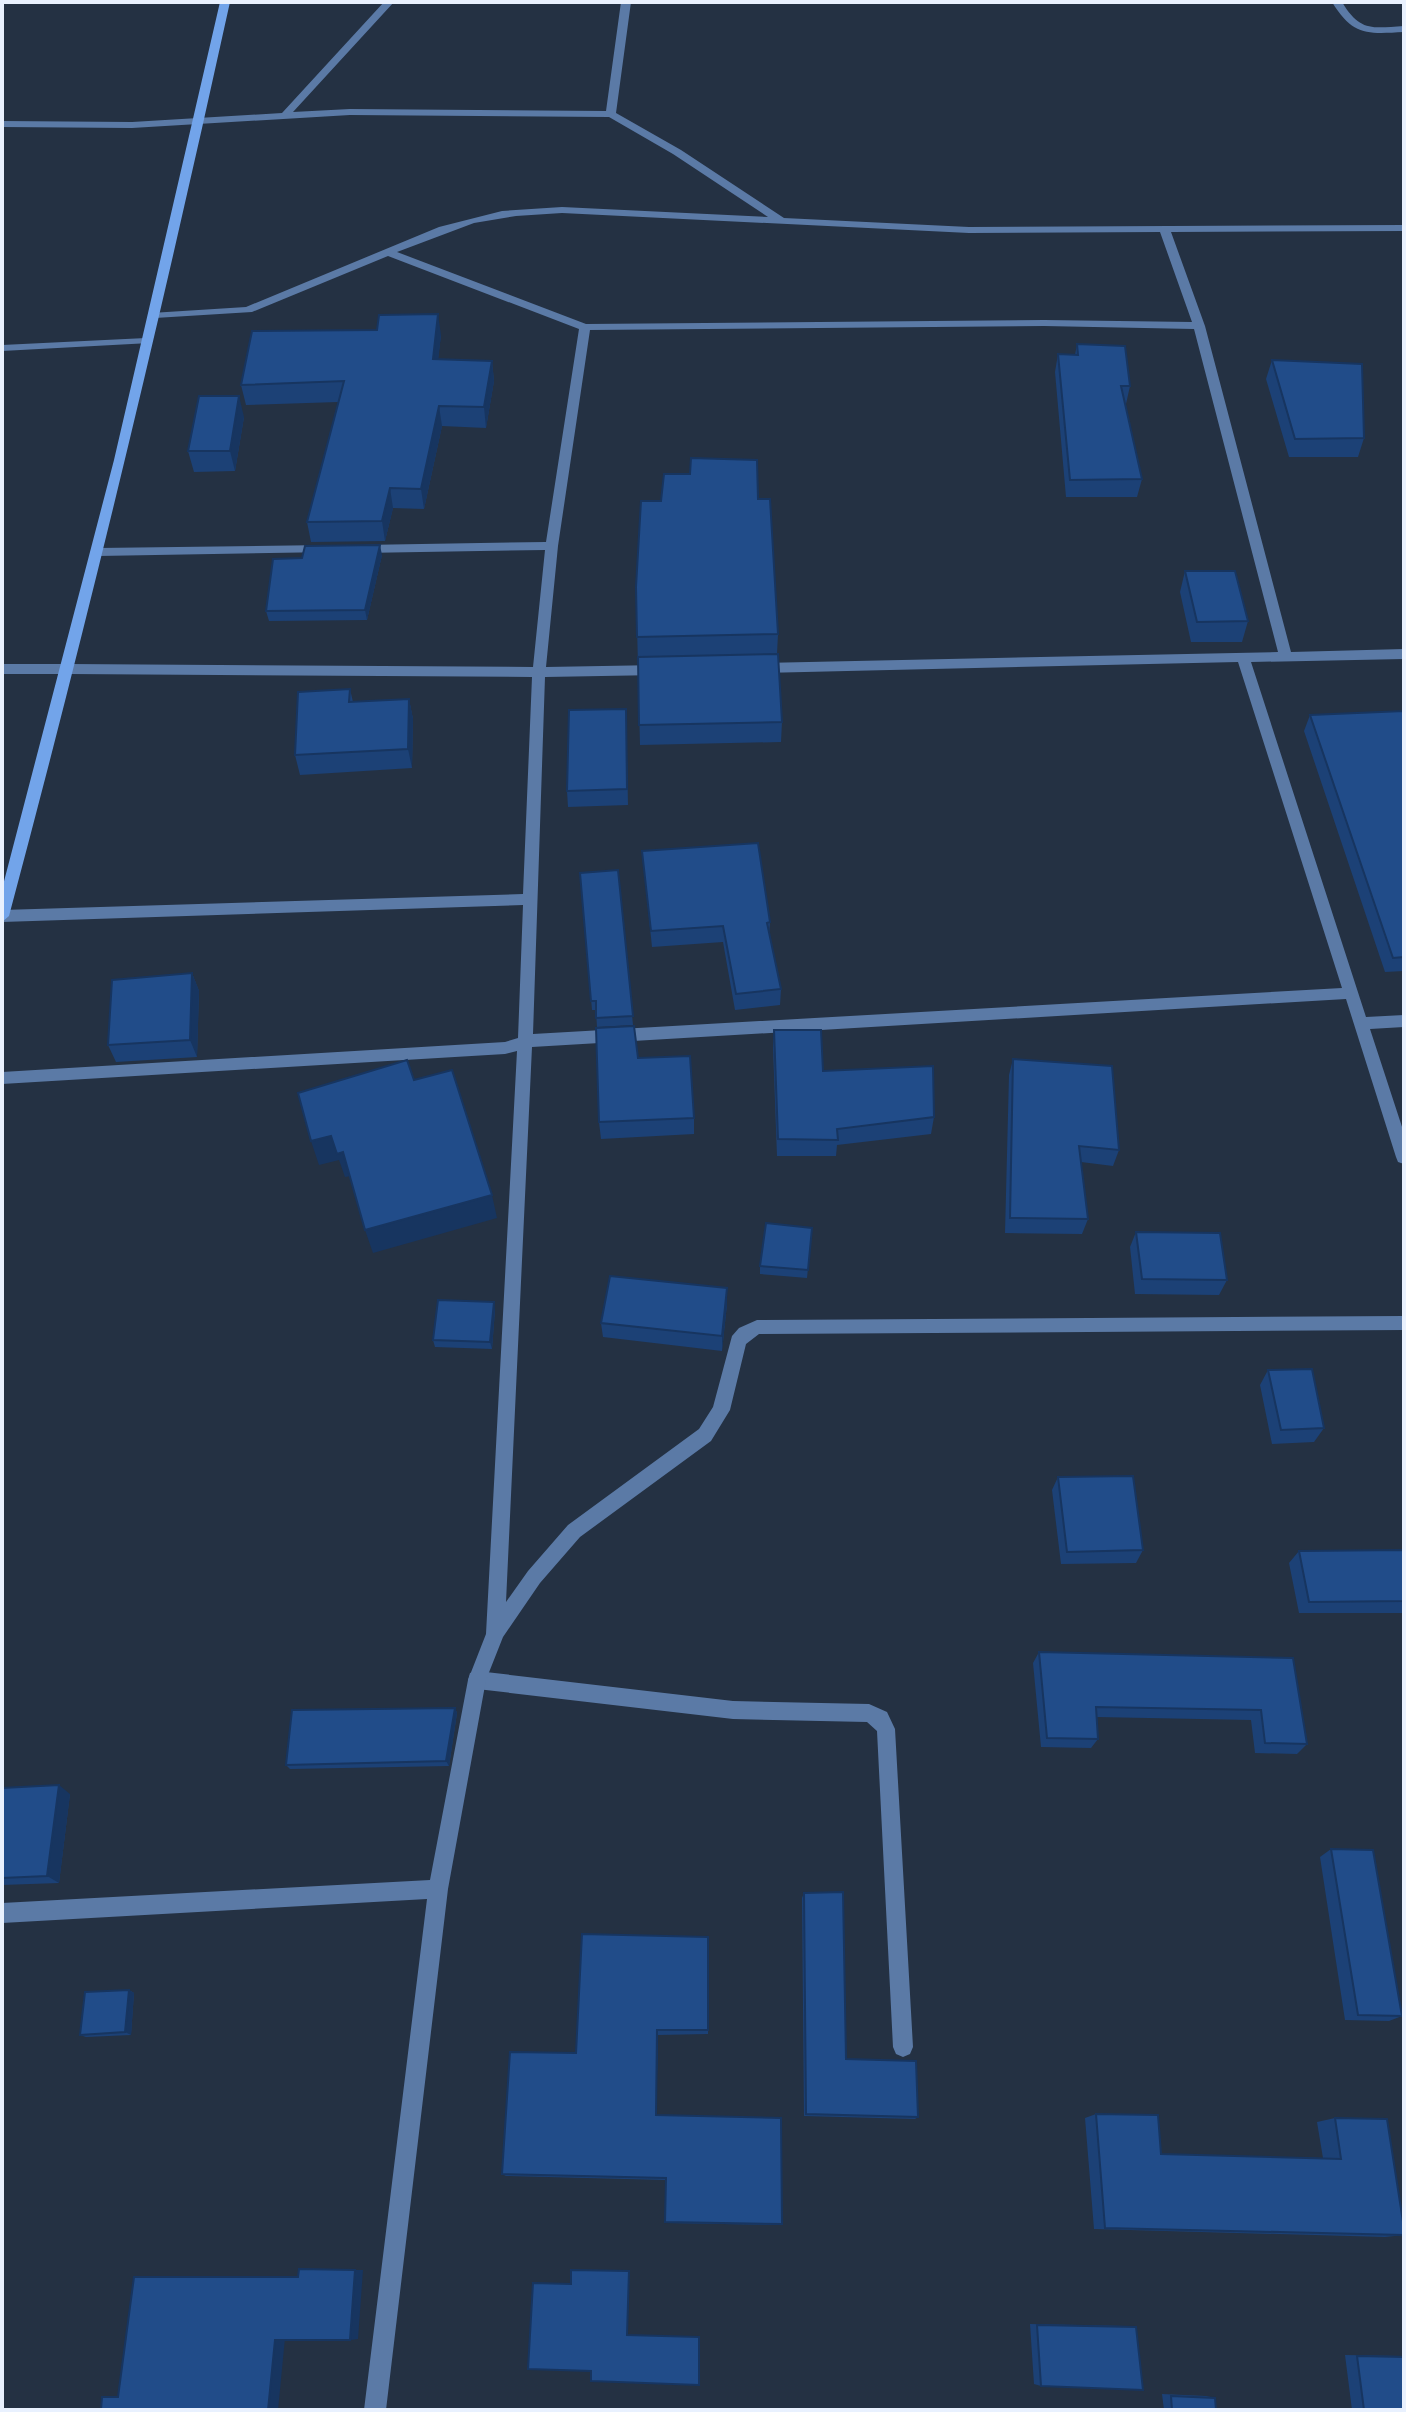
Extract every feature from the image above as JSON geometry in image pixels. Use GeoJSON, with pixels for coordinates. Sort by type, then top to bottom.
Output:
{"type":"FeatureCollection","features":[{"type":"Feature","properties":{"kind":"street"},"geometry":{"type":"LineString","coordinates":[[225,2],[98,552],[2,916],[529,899]]}},
{"type":"Feature","properties":{"kind":"street"},"geometry":{"type":"LineString","coordinates":[[286,114],[389,2]]}},
{"type":"Feature","properties":{"kind":"street"},"geometry":{"type":"LineString","coordinates":[[611,114],[626,2]]}},
{"type":"Feature","properties":{"kind":"street"},"geometry":{"type":"LineString","coordinates":[[1337,2],[1349,24],[1358,29],[1404,29]]}},
{"type":"Feature","properties":{"kind":"street"},"geometry":{"type":"LineString","coordinates":[[2,124],[199,122],[286,114],[404,111],[611,114],[677,152],[784,223]]}},
{"type":"Feature","properties":{"kind":"street"},"geometry":{"type":"LineString","coordinates":[[155,315],[248,310],[469,219],[502,213],[562,210],[969,230],[1404,228]]}},
{"type":"Feature","properties":{"kind":"street"},"geometry":{"type":"LineString","coordinates":[[1165,230],[1199,326],[1285,655]]}},
{"type":"Feature","properties":{"kind":"street"},"geometry":{"type":"LineString","coordinates":[[390,253],[585,327],[1044,323],[1199,326]]}},
{"type":"Feature","properties":{"kind":"street"},"geometry":{"type":"LineString","coordinates":[[495,1634],[525,1045],[539,672],[552,546],[585,327]]}},
{"type":"Feature","properties":{"kind":"street"},"geometry":{"type":"LineString","coordinates":[[2,348],[146,341]]}},
{"type":"Feature","properties":{"kind":"street"},"geometry":{"type":"LineString","coordinates":[[98,552],[552,546]]}},
{"type":"Feature","properties":{"kind":"street"},"geometry":{"type":"LineString","coordinates":[[747,668],[1404,654]]}},
{"type":"Feature","properties":{"kind":"street"},"geometry":{"type":"LineString","coordinates":[[1243,657],[1404,1157]]}},
{"type":"Feature","properties":{"kind":"street"},"geometry":{"type":"LineString","coordinates":[[2,669],[667,670]]}},
{"type":"Feature","properties":{"kind":"street"},"geometry":{"type":"LineString","coordinates":[[2,1078],[505,1048],[538,1039],[1350,993]]}},
{"type":"Feature","properties":{"kind":"street"},"geometry":{"type":"LineString","coordinates":[[1362,1023],[1404,1021]]}},
{"type":"Feature","properties":{"kind":"street"},"geometry":{"type":"LineString","coordinates":[[375,2410],[438,1889],[484,1655],[534,1577],[574,1531],[705,1435],[721,1410],[738,1341],[745,1333],[757,1327],[1404,1323]]}},
{"type":"Feature","properties":{"kind":"street"},"geometry":{"type":"LineString","coordinates":[[477,1680],[733,1710],[869,1713],[880,1719],[886,1729],[903,2047]]}},
{"type":"Feature","properties":{"kind":"street"},"geometry":{"type":"LineString","coordinates":[[2,1913],[438,1889]]}},
{"type":"Feature","properties":{"kind":"building"},"geometry":{"type":"Polygon","coordinates":[[[438,314],[433,359],[492,361],[484,407],[439,406],[421,489],[390,488],[382,521],[307,522],[344,381],[241,385],[252,331],[377,330],[379,315],[438,314]]]}},
{"type":"Feature","properties":{"kind":"building"},"geometry":{"type":"Polygon","coordinates":[[[1077,344],[1125,346],[1130,386],[1121,386],[1142,479],[1070,480],[1058,354],[1078,355],[1077,344]]]}},
{"type":"Feature","properties":{"kind":"building"},"geometry":{"type":"Polygon","coordinates":[[[1272,360],[1362,364],[1364,438],[1295,439],[1272,360]]]}},
{"type":"Feature","properties":{"kind":"building"},"geometry":{"type":"Polygon","coordinates":[[[199,396],[239,396],[230,451],[188,451],[199,396]]]}},
{"type":"Feature","properties":{"kind":"building"},"geometry":{"type":"Polygon","coordinates":[[[691,458],[757,460],[758,499],[770,499],[778,634],[637,637],[636,587],[641,501],[661,501],[664,474],[690,474],[691,458]]]}},
{"type":"Feature","properties":{"kind":"building"},"geometry":{"type":"Polygon","coordinates":[[[380,545],[365,610],[266,611],[273,559],[302,558],[305,546],[380,545]]]}},
{"type":"Feature","properties":{"kind":"building"},"geometry":{"type":"Polygon","coordinates":[[[1185,571],[1235,571],[1248,621],[1197,622],[1185,571]]]}},
{"type":"Feature","properties":{"kind":"building"},"geometry":{"type":"Polygon","coordinates":[[[778,654],[782,722],[639,725],[638,657],[778,654]]]}},
{"type":"Feature","properties":{"kind":"building"},"geometry":{"type":"Polygon","coordinates":[[[350,689],[349,702],[409,699],[408,749],[295,755],[298,692],[350,689]]]}},
{"type":"Feature","properties":{"kind":"building"},"geometry":{"type":"Polygon","coordinates":[[[626,709],[627,789],[567,791],[569,710],[626,709]]]}},
{"type":"Feature","properties":{"kind":"building"},"geometry":{"type":"Polygon","coordinates":[[[1404,711],[1404,957],[1393,958],[1310,715],[1404,711]]]}},
{"type":"Feature","properties":{"kind":"building"},"geometry":{"type":"Polygon","coordinates":[[[758,843],[770,922],[767,923],[781,989],[736,994],[723,926],[651,931],[642,851],[758,843]]]}},
{"type":"Feature","properties":{"kind":"building"},"geometry":{"type":"Polygon","coordinates":[[[618,870],[633,1016],[596,1018],[596,1001],[591,1001],[580,873],[618,870]]]}},
{"type":"Feature","properties":{"kind":"building"},"geometry":{"type":"Polygon","coordinates":[[[192,973],[190,1040],[108,1045],[112,980],[192,973]]]}},
{"type":"Feature","properties":{"kind":"building"},"geometry":{"type":"Polygon","coordinates":[[[634,1026],[638,1058],[690,1056],[694,1118],[599,1122],[596,1028],[634,1026]]]}},
{"type":"Feature","properties":{"kind":"building"},"geometry":{"type":"Polygon","coordinates":[[[774,1030],[821,1030],[823,1071],[933,1066],[934,1117],[837,1129],[838,1140],[778,1139],[774,1030]]]}},
{"type":"Feature","properties":{"kind":"building"},"geometry":{"type":"Polygon","coordinates":[[[1013,1059],[1112,1066],[1119,1150],[1079,1146],[1088,1219],[1010,1218],[1013,1059]]]}},
{"type":"Feature","properties":{"kind":"building"},"geometry":{"type":"Polygon","coordinates":[[[407,1060],[414,1080],[452,1070],[492,1195],[365,1230],[343,1152],[337,1154],[331,1136],[311,1141],[298,1093],[407,1060]]]}},
{"type":"Feature","properties":{"kind":"building"},"geometry":{"type":"Polygon","coordinates":[[[766,1223],[812,1228],[808,1270],[760,1266],[766,1223]]]}},
{"type":"Feature","properties":{"kind":"building"},"geometry":{"type":"Polygon","coordinates":[[[1136,1232],[1220,1233],[1227,1280],[1142,1279],[1136,1232]]]}},
{"type":"Feature","properties":{"kind":"building"},"geometry":{"type":"Polygon","coordinates":[[[610,1276],[727,1288],[722,1336],[601,1323],[610,1276]]]}},
{"type":"Feature","properties":{"kind":"building"},"geometry":{"type":"Polygon","coordinates":[[[438,1300],[494,1302],[490,1342],[433,1340],[438,1300]]]}},
{"type":"Feature","properties":{"kind":"building"},"geometry":{"type":"Polygon","coordinates":[[[1312,1369],[1324,1428],[1281,1430],[1268,1370],[1312,1369]]]}},
{"type":"Feature","properties":{"kind":"building"},"geometry":{"type":"Polygon","coordinates":[[[1133,1476],[1143,1550],[1067,1552],[1058,1477],[1133,1476]]]}},
{"type":"Feature","properties":{"kind":"building"},"geometry":{"type":"Polygon","coordinates":[[[1404,1550],[1404,1601],[1309,1602],[1299,1551],[1404,1550]]]}},
{"type":"Feature","properties":{"kind":"building"},"geometry":{"type":"Polygon","coordinates":[[[1039,1652],[1293,1658],[1307,1744],[1265,1743],[1261,1710],[1096,1707],[1098,1739],[1047,1738],[1039,1652]]]}},
{"type":"Feature","properties":{"kind":"building"},"geometry":{"type":"Polygon","coordinates":[[[455,1708],[446,1761],[286,1765],[292,1710],[455,1708]]]}},
{"type":"Feature","properties":{"kind":"building"},"geometry":{"type":"Polygon","coordinates":[[[59,1785],[47,1876],[2,1878],[2,1788],[59,1785]]]}},
{"type":"Feature","properties":{"kind":"building"},"geometry":{"type":"Polygon","coordinates":[[[1331,1849],[1373,1850],[1402,2016],[1358,2015],[1331,1849]]]}},
{"type":"Feature","properties":{"kind":"building"},"geometry":{"type":"Polygon","coordinates":[[[843,1892],[846,2059],[916,2061],[918,2117],[806,2114],[804,1893],[843,1892]]]}},
{"type":"Feature","properties":{"kind":"building"},"geometry":{"type":"Polygon","coordinates":[[[582,1934],[708,1937],[708,2030],[657,2030],[656,2115],[781,2118],[782,2224],[665,2222],[666,2178],[502,2174],[510,2052],[576,2053],[582,1934]]]}},
{"type":"Feature","properties":{"kind":"building"},"geometry":{"type":"Polygon","coordinates":[[[129,1990],[125,2032],[80,2035],[85,1992],[129,1990]]]}},
{"type":"Feature","properties":{"kind":"building"},"geometry":{"type":"Polygon","coordinates":[[[1096,2114],[1158,2115],[1161,2154],[1341,2159],[1335,2118],[1387,2119],[1404,2235],[1105,2228],[1096,2114]]]}},
{"type":"Feature","properties":{"kind":"building"},"geometry":{"type":"Polygon","coordinates":[[[299,2269],[355,2270],[350,2340],[275,2340],[268,2410],[101,2410],[102,2397],[118,2397],[134,2277],[298,2277],[299,2269]]]}},
{"type":"Feature","properties":{"kind":"building"},"geometry":{"type":"Polygon","coordinates":[[[571,2270],[629,2271],[627,2335],[699,2337],[699,2385],[591,2381],[591,2371],[528,2369],[533,2283],[571,2284],[571,2270]]]}},
{"type":"Feature","properties":{"kind":"building"},"geometry":{"type":"Polygon","coordinates":[[[1037,2325],[1136,2327],[1143,2390],[1041,2386],[1037,2325]]]}},
{"type":"Feature","properties":{"kind":"building"},"geometry":{"type":"Polygon","coordinates":[[[1357,2356],[1404,2357],[1404,2410],[1364,2410],[1357,2356]]]}},
{"type":"Feature","properties":{"kind":"building"},"geometry":{"type":"Polygon","coordinates":[[[1171,2396],[1215,2398],[1216,2410],[1172,2410],[1171,2396]]]}}]}
